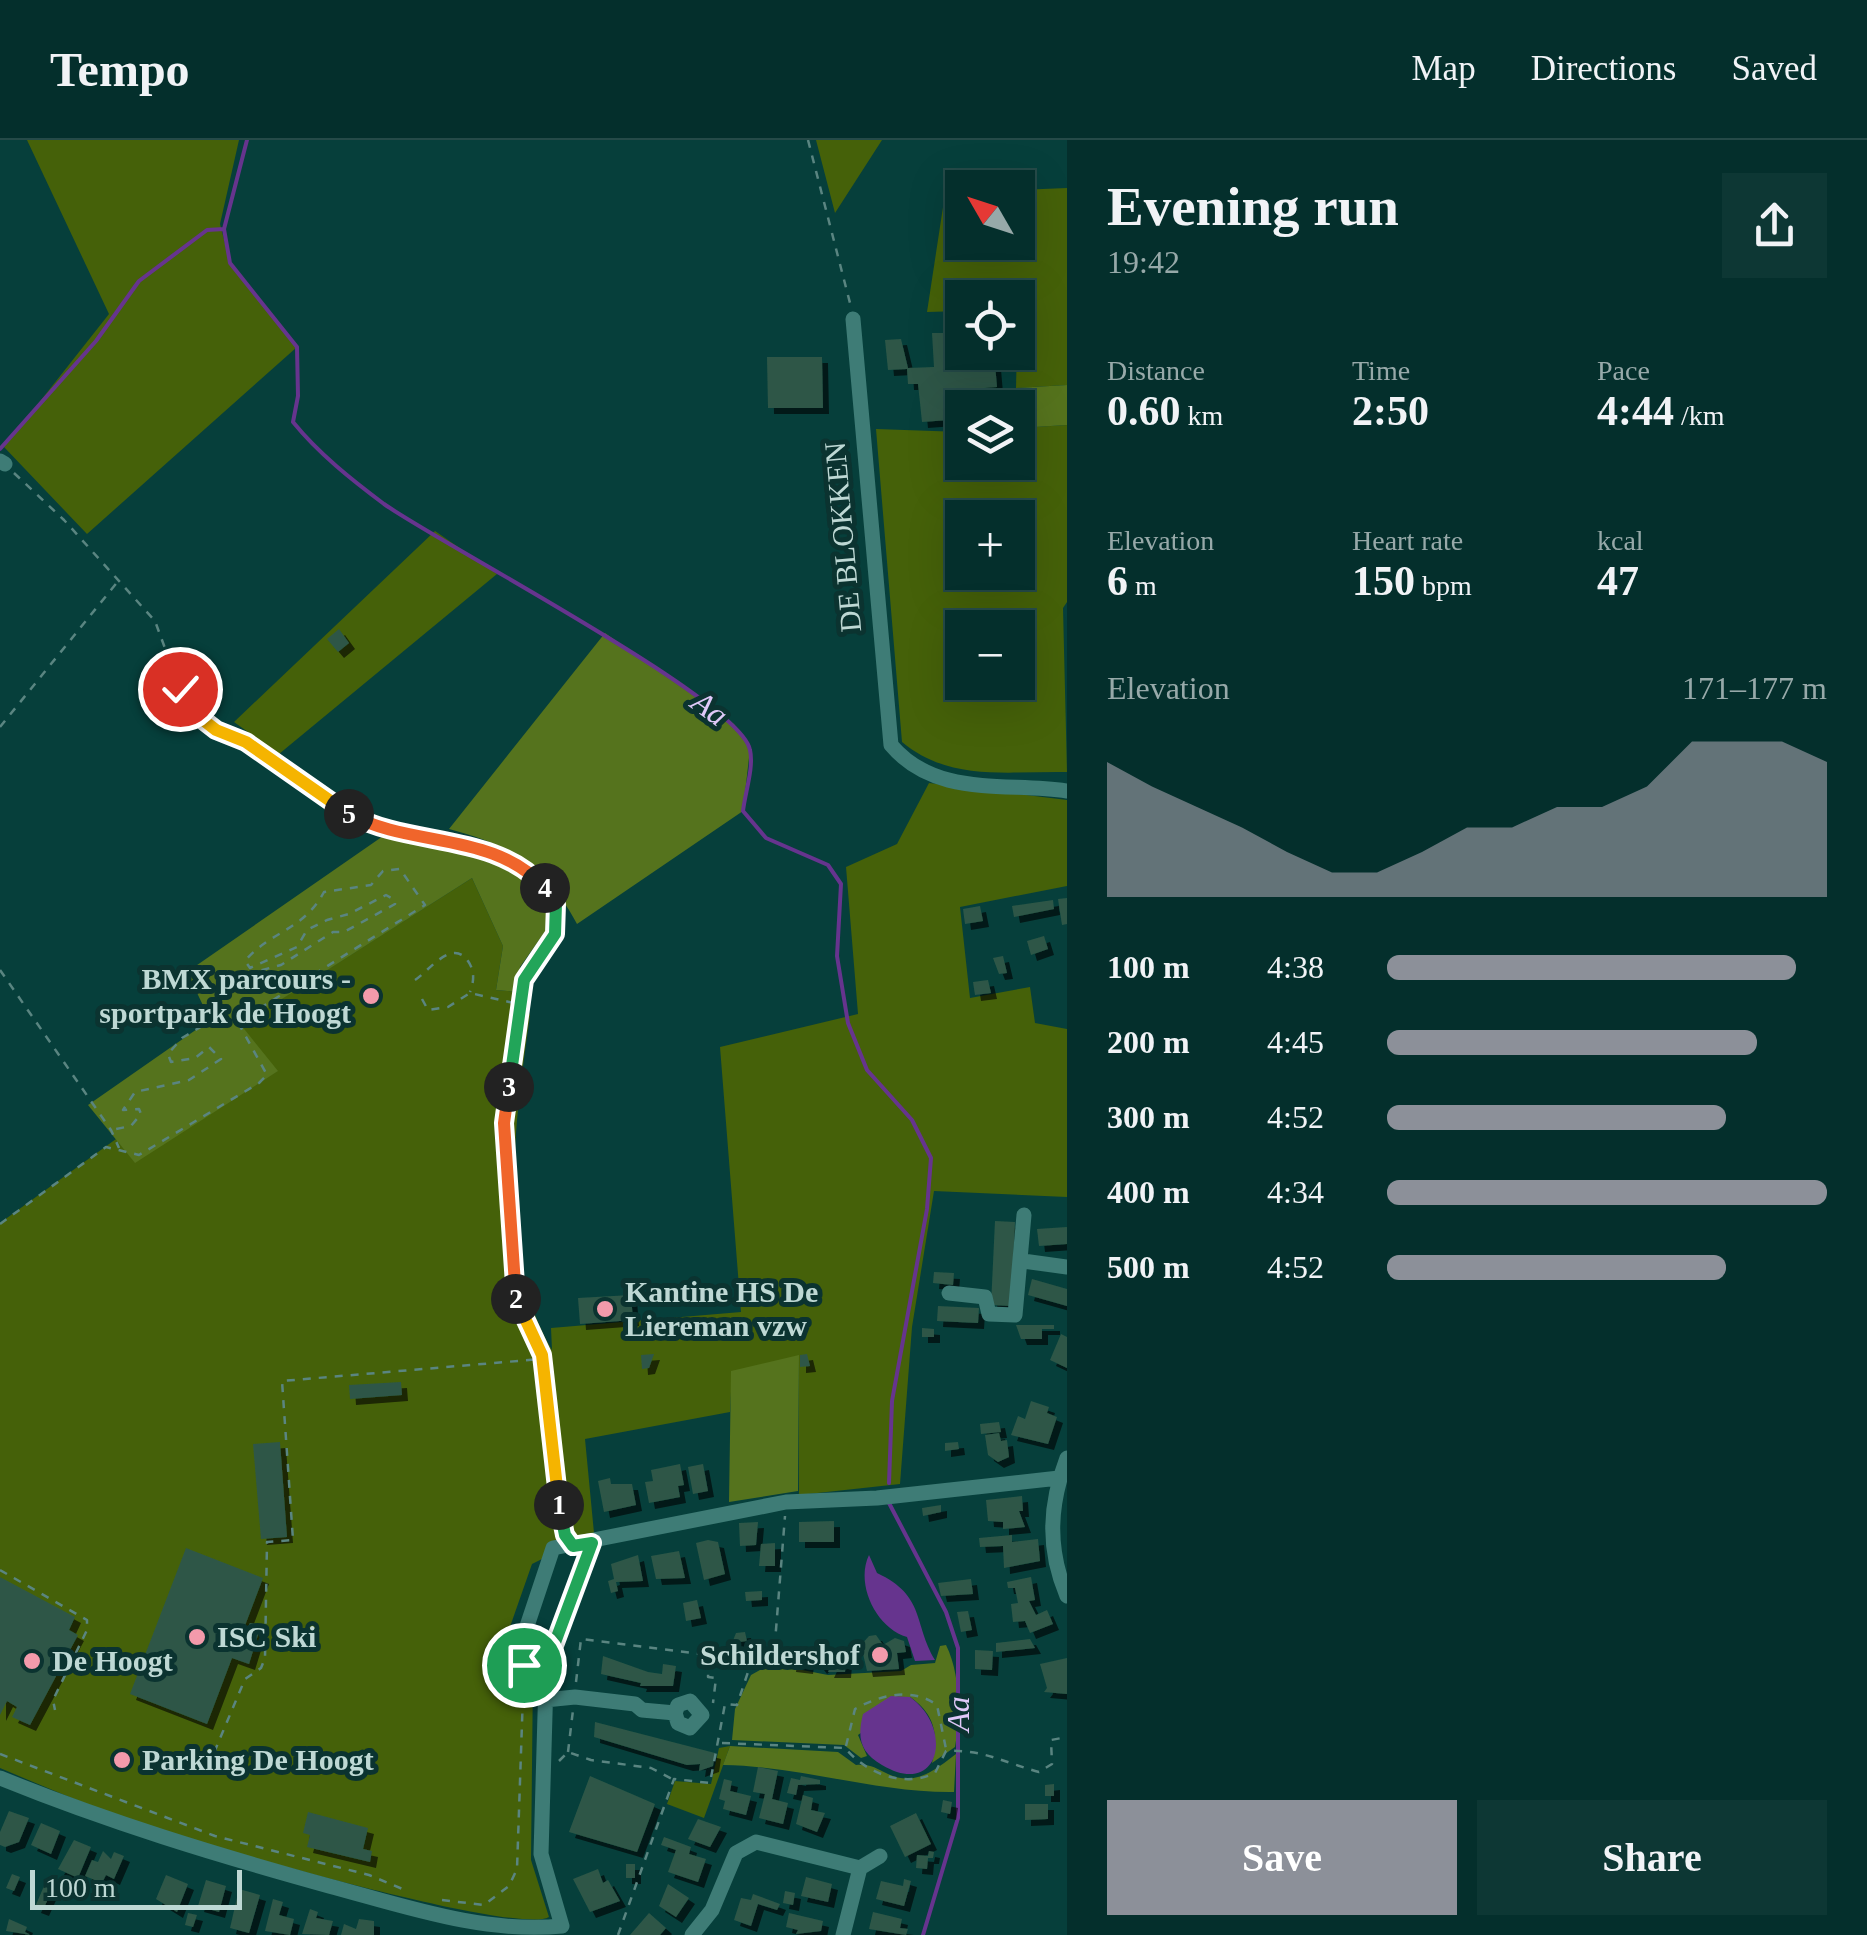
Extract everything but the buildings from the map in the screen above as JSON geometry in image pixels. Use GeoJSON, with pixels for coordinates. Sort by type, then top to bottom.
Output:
{"type":"FeatureCollection","features":[{"type":"Feature","properties":{"kind":"street","name":"DE BLOKKEN"},"geometry":{"type":"LineString","coordinates":[[853,318],[890,745],[921,772],[946,781],[1067,792]]}},
{"type":"Feature","properties":{"kind":"street"},"geometry":{"type":"LineString","coordinates":[[950,1294],[985,1296],[989,1314],[1016,1315],[1024,1261],[1024,1215]]}},
{"type":"Feature","properties":{"kind":"street"},"geometry":{"type":"LineString","coordinates":[[1024,1261],[1067,1267]]}},
{"type":"Feature","properties":{"kind":"street"},"geometry":{"type":"LineString","coordinates":[[1067,1458],[1059,1478],[1052,1537],[1067,1596]]}},
{"type":"Feature","properties":{"kind":"street"},"geometry":{"type":"LineString","coordinates":[[550,1656],[530,1651],[523,1646],[523,1638],[553,1548],[786,1502],[877,1498],[1059,1478]]}},
{"type":"Feature","properties":{"kind":"street"},"geometry":{"type":"LineString","coordinates":[[0,1778],[179,1844],[351,1892],[478,1922],[569,1931],[542,1854],[545,1700],[550,1656],[592,1543]]}},
{"type":"Feature","properties":{"kind":"street"},"geometry":{"type":"LineString","coordinates":[[545,1700],[575,1698],[675,1713]]}},
{"type":"Feature","properties":{"kind":"street"},"geometry":{"type":"LineString","coordinates":[[692,1935],[712,1910],[732,1860],[748,1844],[789,1849],[860,1868]]}},
{"type":"Feature","properties":{"kind":"street"},"geometry":{"type":"LineString","coordinates":[[843,1935],[860,1868],[880,1856]]}},
{"type":"Feature","properties":{"kind":"path"},"geometry":{"type":"LineString","coordinates":[[808,140],[853,318]]}},
{"type":"Feature","properties":{"kind":"path"},"geometry":{"type":"LineString","coordinates":[[2,462],[120,579],[164,638],[187,703],[216,730],[246,742],[359,820],[501,856],[543,886],[556,904],[555,934],[533,962],[520,1004],[504,1123],[516,1303],[542,1359],[558,1495],[565,1535],[573,1546]]}},
{"type":"Feature","properties":{"kind":"path"},"geometry":{"type":"LineString","coordinates":[[0,727],[120,579]]}},
{"type":"Feature","properties":{"kind":"path"},"geometry":{"type":"LineString","coordinates":[[0,1224],[96,1152],[106,1147],[139,1155],[259,1083],[267,1075],[240,1026],[241,1020],[426,905],[400,869],[383,871],[370,885],[324,892],[295,928],[255,949],[245,961],[250,968],[298,947],[308,930],[327,920],[349,914],[386,895],[395,900],[281,965],[236,977],[228,985],[214,1019],[182,1038],[168,1054],[171,1062],[182,1062],[209,1047],[221,1059],[189,1080],[135,1092],[123,1110],[139,1109],[141,1114],[131,1126],[111,1130]]}},
{"type":"Feature","properties":{"kind":"path"},"geometry":{"type":"LineString","coordinates":[[415,980],[448,953],[456,953],[464,956],[472,970],[470,994]]}},
{"type":"Feature","properties":{"kind":"path"},"geometry":{"type":"LineString","coordinates":[[0,970],[111,1130],[119,1149]]}},
{"type":"Feature","properties":{"kind":"path"},"geometry":{"type":"LineString","coordinates":[[422,999],[428,1010],[436,1011],[470,994],[520,1004]]}},
{"type":"Feature","properties":{"kind":"path"},"geometry":{"type":"LineString","coordinates":[[208,1767],[246,1679],[261,1668],[265,1658],[267,1542],[293,1540],[282,1381],[542,1359]]}},
{"type":"Feature","properties":{"kind":"path"},"geometry":{"type":"LineString","coordinates":[[568,1752],[592,1760],[651,1768],[674,1779],[710,1783],[726,1704],[737,1705],[748,1672],[774,1655],[786,1502]]}},
{"type":"Feature","properties":{"kind":"path"},"geometry":{"type":"LineString","coordinates":[[0,1570],[87,1620],[87,1630],[53,1700],[55,1710]]}},
{"type":"Feature","properties":{"kind":"path"},"geometry":{"type":"LineString","coordinates":[[554,1767],[568,1752],[581,1639],[710,1654],[708,1677],[716,1678],[713,1703]]}},
{"type":"Feature","properties":{"kind":"path"},"geometry":{"type":"LineString","coordinates":[[431,1898],[484,1906],[509,1886],[517,1869],[524,1665],[550,1656]]}},
{"type":"Feature","properties":{"kind":"path"},"geometry":{"type":"LineString","coordinates":[[720,1743],[846,1748],[858,1762],[904,1780],[935,1773],[946,1750],[937,1704],[892,1694],[854,1709],[846,1748]]}},
{"type":"Feature","properties":{"kind":"path"},"geometry":{"type":"LineString","coordinates":[[946,1750],[980,1750],[1008,1765],[1039,1772],[1052,1764],[1051,1740],[1067,1736]]}},
{"type":"Feature","properties":{"kind":"path"},"geometry":{"type":"LineString","coordinates":[[0,1754],[214,1836],[369,1875],[412,1894]]}},
{"type":"Feature","properties":{"kind":"path"},"geometry":{"type":"LineString","coordinates":[[618,1935],[674,1779]]}},
{"type":"Feature","properties":{"kind":"green space"},"geometry":{"type":"Polygon","coordinates":[[[27,140],[239,140],[220,224],[230,263],[297,347],[87,534],[4,447],[109,314],[27,140]]]}},
{"type":"Feature","properties":{"kind":"green space"},"geometry":{"type":"Polygon","coordinates":[[[816,140],[882,140],[835,213],[816,140]]]}},
{"type":"Feature","properties":{"kind":"green space"},"geometry":{"type":"Polygon","coordinates":[[[1067,188],[1067,385],[1016,388],[1016,370],[1035,370],[1035,280],[945,280],[945,311],[927,312],[945,194],[945,260],[1035,260],[1035,189],[1067,188]]]}},
{"type":"Feature","properties":{"kind":"green space"},"geometry":{"type":"Polygon","coordinates":[[[1067,385],[1067,425],[1035,427],[1035,390],[984,390],[1067,385]]]}},
{"type":"Feature","properties":{"kind":"green space"},"geometry":{"type":"Polygon","coordinates":[[[1067,425],[1067,602],[1063,608],[1067,772],[960,769],[920,755],[902,742],[876,429],[945,431],[945,480],[1035,480],[1035,427],[1067,425]]]}},
{"type":"Feature","properties":{"kind":"green space"},"geometry":{"type":"Polygon","coordinates":[[[435,531],[497,574],[279,754],[234,722],[435,531]]]}},
{"type":"Feature","properties":{"kind":"green space"},"geometry":{"type":"Polygon","coordinates":[[[605,633],[734,724],[750,749],[743,811],[577,924],[552,887],[525,861],[492,843],[449,829],[605,633]]]}},
{"type":"Feature","properties":{"kind":"green space"},"geometry":{"type":"Polygon","coordinates":[[[929,783],[1067,800],[1067,886],[960,907],[970,998],[1030,987],[1035,1023],[1067,1029],[1067,1197],[934,1191],[912,1327],[900,1484],[799,1495],[799,1356],[732,1372],[730,1412],[585,1439],[594,1533],[557,1539],[544,1558],[532,1564],[505,1641],[514,1660],[533,1673],[531,1860],[549,1917],[527,1919],[486,1914],[311,1873],[134,1821],[0,1768],[0,1223],[116,1139],[135,1162],[277,1071],[240,1025],[472,878],[503,946],[496,990],[518,992],[530,1015],[515,1143],[516,1230],[522,1272],[534,1312],[552,1350],[551,1328],[741,1312],[720,1047],[858,1014],[846,867],[897,844],[929,783]]]}},
{"type":"Feature","properties":{"kind":"green space"},"geometry":{"type":"Polygon","coordinates":[[[386,834],[493,864],[530,883],[541,895],[549,926],[520,967],[518,992],[496,990],[503,946],[472,878],[241,1025],[278,1071],[135,1163],[88,1105],[210,1020],[187,972],[386,834]]]}},
{"type":"Feature","properties":{"kind":"green space"},"geometry":{"type":"Polygon","coordinates":[[[799,1355],[798,1491],[729,1502],[731,1371],[799,1355]]]}},
{"type":"Feature","properties":{"kind":"green space"},"geometry":{"type":"Polygon","coordinates":[[[946,1645],[957,1681],[957,1735],[955,1747],[932,1763],[933,1726],[925,1711],[910,1697],[858,1735],[867,1756],[861,1758],[844,1745],[732,1740],[735,1709],[751,1675],[771,1664],[828,1675],[901,1671],[911,1665],[935,1663],[940,1646],[946,1645]]]}},
{"type":"Feature","properties":{"kind":"green space"},"geometry":{"type":"Polygon","coordinates":[[[730,1746],[704,1818],[667,1804],[675,1781],[711,1784],[719,1748],[730,1746]]]}},
{"type":"Feature","properties":{"kind":"green space"},"geometry":{"type":"Polygon","coordinates":[[[730,1746],[838,1752],[856,1765],[907,1779],[924,1775],[956,1754],[954,1792],[723,1765],[730,1746]]]}},
{"type":"Feature","properties":{"kind":"shaded area"},"geometry":{"type":"Polygon","coordinates":[[[869,1555],[877,1573],[904,1591],[911,1601],[935,1660],[915,1661],[907,1637],[886,1624],[871,1604],[865,1579],[869,1555]]]}},
{"type":"Feature","properties":{"kind":"shaded area"},"geometry":{"type":"Polygon","coordinates":[[[891,1696],[910,1697],[933,1726],[934,1756],[928,1767],[917,1773],[901,1773],[882,1765],[862,1744],[863,1714],[891,1696]]]}},
{"type":"Feature","properties":{"kind":"waterway","name":"Aa"},"geometry":{"type":"LineString","coordinates":[[247,140],[224,229],[230,263],[297,347],[298,396],[293,422],[325,456],[384,504],[645,661],[734,727],[751,757],[743,811],[766,838],[828,865],[841,884],[837,956],[848,1023],[867,1070],[912,1120],[931,1158],[927,1209],[892,1401],[889,1483]]}},
{"type":"Feature","properties":{"kind":"waterway"},"geometry":{"type":"LineString","coordinates":[[0,449],[96,341],[139,281],[207,230],[224,229]]}},
{"type":"Feature","properties":{"kind":"waterway","name":"Aa"},"geometry":{"type":"LineString","coordinates":[[889,1503],[946,1612],[958,1648],[958,1818],[923,1935]]}},
{"type":"Feature","properties":{"kind":"place","name":"BMX parcours - sportpark de Hoogt"},"geometry":{"type":"Point","coordinates":[371,996]}},
{"type":"Feature","properties":{"kind":"place","name":"Kantine HS De Liereman vzw"},"geometry":{"type":"Point","coordinates":[605,1309]}},
{"type":"Feature","properties":{"kind":"place","name":"ISC Ski"},"geometry":{"type":"Point","coordinates":[197,1637]}},
{"type":"Feature","properties":{"kind":"place","name":"Schildershof"},"geometry":{"type":"Point","coordinates":[880,1655]}},
{"type":"Feature","properties":{"kind":"place","name":"De Hoogt"},"geometry":{"type":"Point","coordinates":[32,1661]}},
{"type":"Feature","properties":{"kind":"place","name":"Parking De Hoogt"},"geometry":{"type":"Point","coordinates":[122,1760]}},
{"type":"Feature","properties":{"kind":"route"},"geometry":{"type":"LineString","coordinates":[[180,689],[198,716],[216,730],[246,742],[294,772],[343,811],[359,820],[501,856],[527,870],[556,904],[555,934],[524,980],[520,1004],[504,1123],[508,1207],[516,1303],[542,1355],[565,1535],[573,1546],[592,1543],[550,1656],[524,1665]]}}]}
